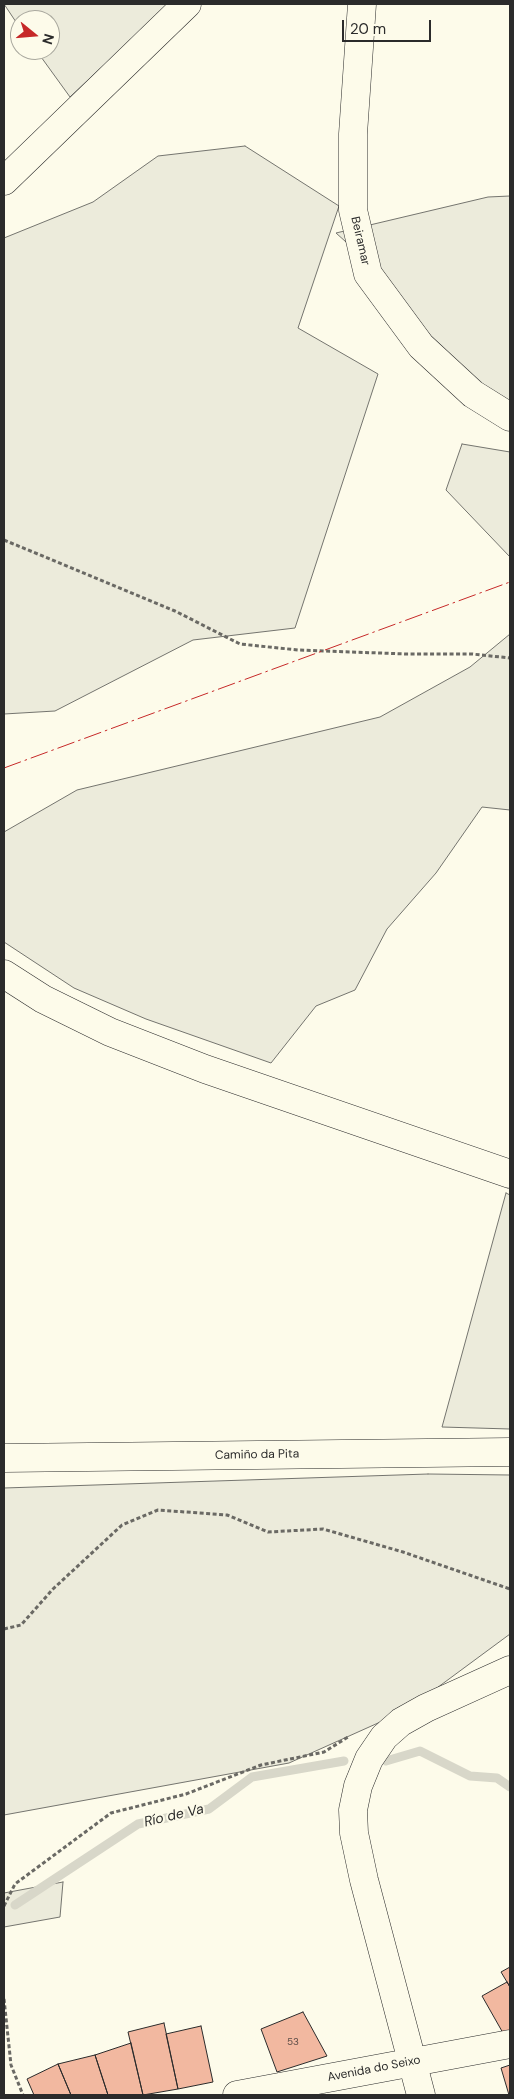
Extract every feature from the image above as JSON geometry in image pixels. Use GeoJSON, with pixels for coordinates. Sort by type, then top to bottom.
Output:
{"type":"FeatureCollection","features":[{"type":"Feature","properties":{"kind":"street"},"geometry":{"type":"LineString","coordinates":[[4,181],[188,4]]}},
{"type":"Feature","properties":{"kind":"street","name":"Beiramar"},"geometry":{"type":"LineString","coordinates":[[362,4],[353,134],[353,210],[368,274],[421,346],[473,394],[510,418]]}},
{"type":"Feature","properties":{"kind":"street"},"geometry":{"type":"LineString","coordinates":[[4,974],[76,1016],[128,1039],[205,1069],[510,1174]]}},
{"type":"Feature","properties":{"kind":"street","name":"Camiño da Pita"},"geometry":{"type":"LineString","coordinates":[[4,1458],[510,1452]]}},
{"type":"Feature","properties":{"kind":"street"},"geometry":{"type":"LineString","coordinates":[[421,2095],[364,1880],[354,1832],[353,1810],[358,1786],[369,1759],[384,1737],[401,1722],[426,1708],[510,1670]]}},
{"type":"Feature","properties":{"kind":"street","name":"Avenida do Seixo"},"geometry":{"type":"LineString","coordinates":[[237,2095],[510,2044]]}},
{"type":"Feature","properties":{"kind":"path"},"geometry":{"type":"LineString","coordinates":[[4,540],[175,611],[240,644],[298,650],[406,654],[472,654],[510,658]]}},
{"type":"Feature","properties":{"kind":"path"},"geometry":{"type":"LineString","coordinates":[[4,1629],[22,1625],[53,1589],[122,1525],[158,1510],[227,1515],[268,1532],[323,1529],[402,1552],[510,1589]]}},
{"type":"Feature","properties":{"kind":"path"},"geometry":{"type":"LineString","coordinates":[[4,1906],[15,1884],[111,1813],[186,1794],[261,1765],[324,1752],[353,1733]]}},
{"type":"Feature","properties":{"kind":"path"},"geometry":{"type":"LineString","coordinates":[[4,1999],[11,2065],[23,2095]]}},
{"type":"Feature","properties":{"kind":"shaded area"},"geometry":{"type":"Polygon","coordinates":[[[4,4],[169,4],[70,97],[43,60],[60,60],[60,10],[10,10],[10,13],[4,4]]]}},
{"type":"Feature","properties":{"kind":"shaded area"},"geometry":{"type":"Polygon","coordinates":[[[245,146],[339,206],[298,328],[378,374],[295,628],[193,640],[55,711],[4,714],[4,238],[93,202],[158,156],[245,146]]]}},
{"type":"Feature","properties":{"kind":"shaded area"},"geometry":{"type":"Polygon","coordinates":[[[510,196],[510,412],[431,336],[375,268],[336,233],[488,197],[510,196]]]}},
{"type":"Feature","properties":{"kind":"shaded area"},"geometry":{"type":"Polygon","coordinates":[[[462,444],[510,452],[510,557],[446,490],[462,444]]]}},
{"type":"Feature","properties":{"kind":"shaded area"},"geometry":{"type":"Polygon","coordinates":[[[510,634],[510,810],[482,807],[436,873],[387,929],[355,990],[316,1006],[271,1063],[146,1019],[74,988],[4,942],[4,832],[77,790],[380,717],[470,667],[510,634]]]}},
{"type":"Feature","properties":{"kind":"shaded area"},"geometry":{"type":"Polygon","coordinates":[[[506,1193],[510,1195],[510,1429],[442,1427],[506,1193]]]}},
{"type":"Feature","properties":{"kind":"shaded area"},"geometry":{"type":"Polygon","coordinates":[[[428,1474],[510,1475],[510,1634],[407,1710],[289,1763],[4,1815],[4,1488],[428,1474]]]}},
{"type":"Feature","properties":{"kind":"shaded area"},"geometry":{"type":"Polygon","coordinates":[[[63,1882],[60,1917],[4,1927],[4,1893],[63,1882]]]}},
{"type":"Feature","properties":{"kind":"building"},"geometry":{"type":"Polygon","coordinates":[[[510,1967],[510,1987],[501,1972],[510,1967]]]}},
{"type":"Feature","properties":{"kind":"building"},"geometry":{"type":"Polygon","coordinates":[[[507,1982],[510,1987],[510,2031],[503,2033],[482,1996],[507,1982]]]}},
{"type":"Feature","properties":{"kind":"building"},"geometry":{"type":"Polygon","coordinates":[[[303,2012],[327,2056],[277,2072],[261,2029],[303,2012]]]}},
{"type":"Feature","properties":{"kind":"building"},"geometry":{"type":"Polygon","coordinates":[[[164,2023],[178,2089],[143,2095],[128,2032],[164,2023]]]}},
{"type":"Feature","properties":{"kind":"building"},"geometry":{"type":"Polygon","coordinates":[[[201,2026],[213,2082],[178,2089],[166,2034],[201,2026]]]}},
{"type":"Feature","properties":{"kind":"building"},"geometry":{"type":"Polygon","coordinates":[[[131,2043],[143,2095],[108,2095],[95,2055],[131,2043]]]}},
{"type":"Feature","properties":{"kind":"building"},"geometry":{"type":"Polygon","coordinates":[[[95,2055],[108,2095],[71,2095],[58,2064],[95,2055]]]}},
{"type":"Feature","properties":{"kind":"building"},"geometry":{"type":"Polygon","coordinates":[[[58,2064],[71,2095],[34,2095],[27,2079],[58,2064]]]}},
{"type":"Feature","properties":{"kind":"building"},"geometry":{"type":"Polygon","coordinates":[[[510,2065],[510,2095],[509,2095],[501,2068],[510,2065]]]}},
{"type":"Feature","properties":{"kind":"waterway","name":"Río de Va"},"geometry":{"type":"LineString","coordinates":[[386,1761],[420,1751],[470,1776],[497,1778],[510,1787]]}},
{"type":"Feature","properties":{"kind":"waterway","name":"Río de Va"},"geometry":{"type":"LineString","coordinates":[[15,1905],[138,1824],[209,1809],[252,1777],[344,1761]]}},
{"type":"Feature","properties":{"kind":"power"},"geometry":{"type":"LineString","coordinates":[[4,768],[510,582]]}}]}
